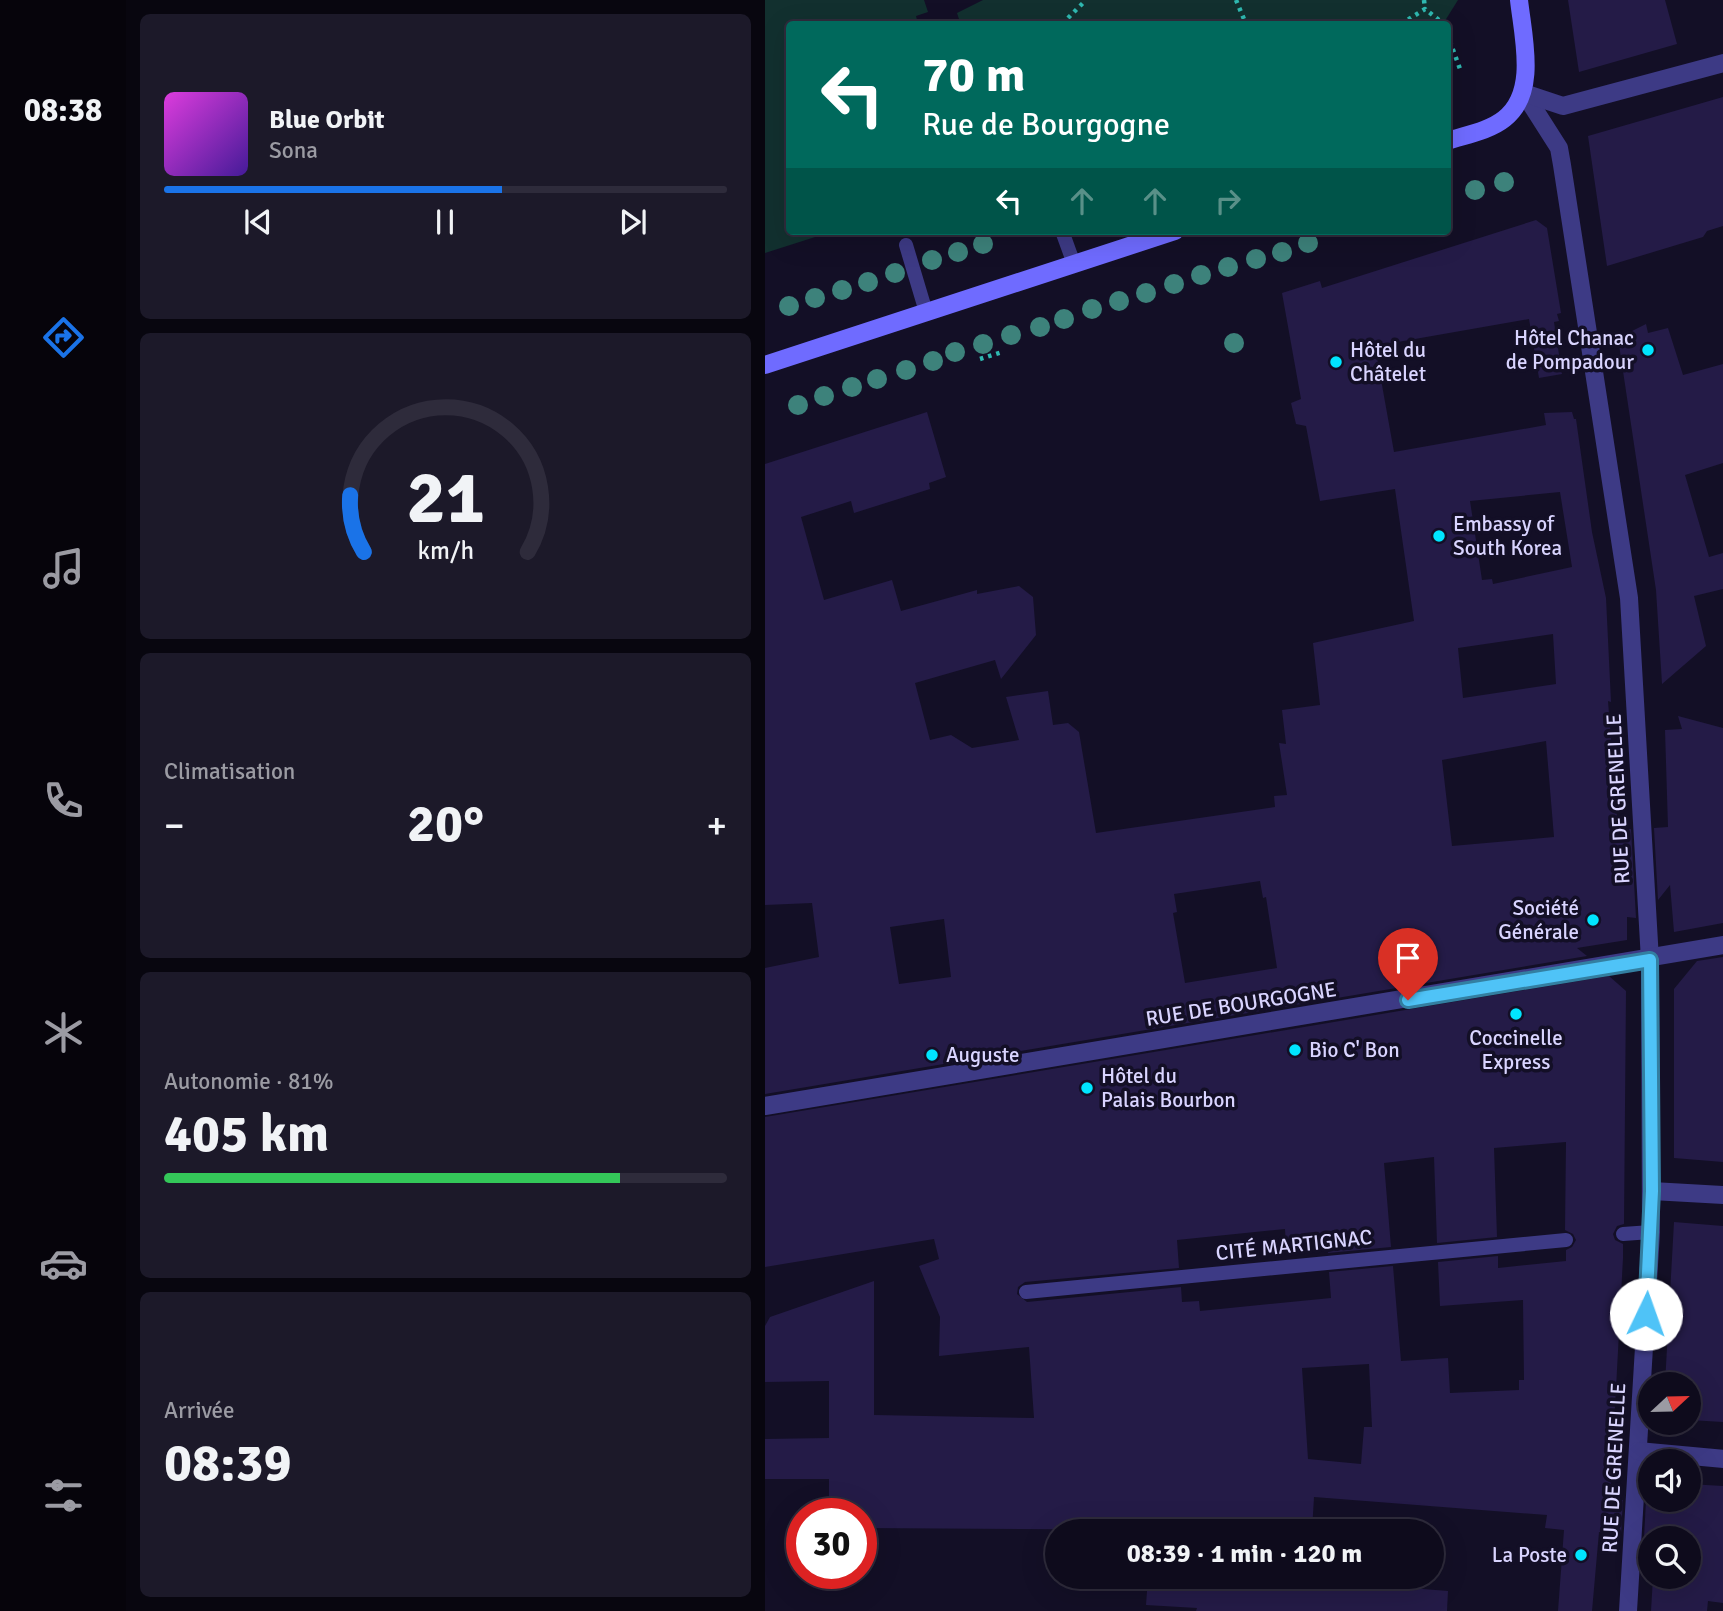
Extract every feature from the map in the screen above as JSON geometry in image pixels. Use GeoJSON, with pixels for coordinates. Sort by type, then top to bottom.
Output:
{"type":"FeatureCollection","features":[{"type":"Feature","properties":{"kind":"main road"},"geometry":{"type":"LineString","coordinates":[[1451,139],[1505,119],[1524,93],[1525,61],[1519,0]]}},
{"type":"Feature","properties":{"kind":"main road"},"geometry":{"type":"LineString","coordinates":[[765,365],[1163,235]]}},
{"type":"Feature","properties":{"kind":"street"},"geometry":{"type":"LineString","coordinates":[[1524,93],[1563,106],[1723,63]]}},
{"type":"Feature","properties":{"kind":"street","name":"RUE DE GRENELLE"},"geometry":{"type":"LineString","coordinates":[[1524,93],[1559,148],[1629,598],[1650,960],[1652,1191],[1638,1449]]}},
{"type":"Feature","properties":{"kind":"street","name":"RUE DE BOURGOGNE"},"geometry":{"type":"LineString","coordinates":[[765,1106],[1650,960],[1723,945]]}},
{"type":"Feature","properties":{"kind":"street"},"geometry":{"type":"LineString","coordinates":[[1652,1191],[1723,1195]]}},
{"type":"Feature","properties":{"kind":"street","name":"RUE DE GRENELLE"},"geometry":{"type":"LineString","coordinates":[[1628,1611],[1638,1451]]}},
{"type":"Feature","properties":{"kind":"street"},"geometry":{"type":"LineString","coordinates":[[1701,1457],[1723,1459]]}},
{"type":"Feature","properties":{"kind":"lane"},"geometry":{"type":"LineString","coordinates":[[1063,235],[1074,264]]}},
{"type":"Feature","properties":{"kind":"lane"},"geometry":{"type":"LineString","coordinates":[[906,245],[926,312]]}},
{"type":"Feature","properties":{"kind":"lane"},"geometry":{"type":"LineString","coordinates":[[1623,1234],[1651,1231]]}},
{"type":"Feature","properties":{"kind":"lane","name":"CITÉ MARTIGNAC"},"geometry":{"type":"LineString","coordinates":[[1026,1292],[1566,1240]]}},
{"type":"Feature","properties":{"kind":"path"},"geometry":{"type":"LineString","coordinates":[[1065,21],[1086,0]]}},
{"type":"Feature","properties":{"kind":"path"},"geometry":{"type":"LineString","coordinates":[[1236,0],[1245,21]]}},
{"type":"Feature","properties":{"kind":"path"},"geometry":{"type":"LineString","coordinates":[[1424,0],[1425,9],[1440,21]]}},
{"type":"Feature","properties":{"kind":"path"},"geometry":{"type":"LineString","coordinates":[[1406,21],[1425,9]]}},
{"type":"Feature","properties":{"kind":"path"},"geometry":{"type":"LineString","coordinates":[[1451,44],[1460,69]]}},
{"type":"Feature","properties":{"kind":"path"},"geometry":{"type":"LineString","coordinates":[[980,359],[1002,352]]}},
{"type":"Feature","properties":{"kind":"green space"},"geometry":{"type":"Polygon","coordinates":[[[765,0],[924,0],[928,12],[916,16],[917,21],[786,21],[786,235],[821,235],[765,253],[765,0]]]}},
{"type":"Feature","properties":{"kind":"green space"},"geometry":{"type":"Polygon","coordinates":[[[983,0],[1458,0],[1445,21],[960,21],[957,13],[983,0]]]}},
{"type":"Feature","properties":{"kind":"building"},"geometry":{"type":"Polygon","coordinates":[[[1568,0],[1665,0],[1677,44],[1579,72],[1568,0]]]}},
{"type":"Feature","properties":{"kind":"building"},"geometry":{"type":"Polygon","coordinates":[[[1723,97],[1723,226],[1707,231],[1703,237],[1607,266],[1588,136],[1723,97]]]}},
{"type":"Feature","properties":{"kind":"building"},"geometry":{"type":"Polygon","coordinates":[[[1536,220],[1547,228],[1561,313],[1557,314],[1559,321],[1554,322],[1562,374],[1539,378],[1529,319],[1375,346],[1394,452],[1546,425],[1544,413],[1572,412],[1576,419],[1592,532],[1606,598],[1611,702],[1608,701],[1618,830],[1631,829],[1636,918],[1627,917],[1627,940],[1577,948],[1587,956],[765,1094],[765,968],[819,957],[812,903],[765,905],[765,464],[927,412],[946,477],[929,483],[930,489],[854,513],[851,501],[801,517],[824,600],[892,580],[901,611],[977,590],[977,594],[1019,586],[1033,597],[1036,635],[1001,679],[995,660],[915,683],[930,740],[951,735],[972,748],[1019,740],[1006,697],[1048,691],[1053,725],[1068,723],[1079,732],[1096,833],[1275,807],[1274,796],[1287,795],[1279,743],[1286,744],[1282,710],[1320,705],[1313,643],[1414,621],[1395,489],[1320,501],[1306,426],[1296,424],[1291,403],[1301,399],[1282,293],[1320,281],[1322,288],[1536,220]],[[1560,492],[1470,501],[1482,580],[1492,579],[1493,584],[1572,567],[1560,492]],[[1553,634],[1458,648],[1463,698],[1556,684],[1553,634]],[[1546,741],[1442,760],[1452,846],[1554,837],[1546,741]],[[1260,881],[1174,894],[1177,912],[1173,913],[1185,983],[1277,968],[1266,897],[1263,898],[1260,881]],[[944,919],[890,927],[899,984],[951,977],[944,919]]]}},
{"type":"Feature","properties":{"kind":"building"},"geometry":{"type":"Polygon","coordinates":[[[1646,324],[1648,333],[1668,328],[1683,375],[1723,364],[1723,463],[1685,475],[1709,557],[1723,553],[1723,589],[1694,596],[1706,646],[1662,684],[1656,590],[1618,338],[1646,324]]]}},
{"type":"Feature","properties":{"kind":"building"},"geometry":{"type":"Polygon","coordinates":[[[1678,716],[1723,728],[1723,923],[1674,932],[1670,885],[1658,900],[1654,828],[1668,827],[1665,730],[1682,729],[1678,716]]]}},
{"type":"Feature","properties":{"kind":"building"},"geometry":{"type":"Polygon","coordinates":[[[1723,957],[1723,1162],[1674,1158],[1674,989],[1697,961],[1723,957]]]}},
{"type":"Feature","properties":{"kind":"building"},"geometry":{"type":"Polygon","coordinates":[[[1609,976],[1626,991],[1624,1224],[1617,1226],[1613,1234],[1615,1240],[1623,1244],[1623,1258],[1610,1500],[1623,1500],[1621,1535],[1599,1532],[1592,1611],[1558,1611],[1564,1530],[1545,1528],[1547,1515],[1314,1497],[1313,1519],[1045,1519],[1045,1529],[877,1528],[877,1498],[829,1498],[829,1479],[765,1479],[765,1439],[829,1438],[829,1381],[765,1382],[765,1326],[770,1317],[874,1281],[874,1415],[1034,1418],[1029,1347],[939,1356],[940,1317],[919,1266],[939,1259],[934,1239],[765,1267],[765,1117],[1609,976]],[[1566,1142],[1494,1148],[1497,1237],[1437,1243],[1434,1157],[1384,1163],[1391,1247],[1328,1253],[1327,1245],[1286,1247],[1285,1229],[1177,1240],[1179,1268],[1025,1282],[1018,1287],[1017,1294],[1027,1302],[1181,1287],[1182,1302],[1199,1301],[1200,1311],[1331,1298],[1329,1272],[1393,1266],[1401,1361],[1448,1358],[1450,1393],[1519,1390],[1519,1380],[1524,1380],[1523,1300],[1440,1306],[1438,1262],[1498,1256],[1498,1268],[1566,1261],[1566,1250],[1572,1247],[1576,1240],[1573,1234],[1565,1230],[1566,1142]],[[1369,1364],[1302,1368],[1308,1459],[1361,1464],[1364,1427],[1372,1427],[1369,1364]]]}},
{"type":"Feature","properties":{"kind":"building"},"geometry":{"type":"Polygon","coordinates":[[[1674,1222],[1723,1226],[1723,1422],[1701,1421],[1701,1372],[1666,1372],[1674,1222]]]}},
{"type":"Feature","properties":{"kind":"building"},"geometry":{"type":"Polygon","coordinates":[[[1701,1485],[1723,1486],[1723,1603],[1708,1601],[1707,1611],[1651,1611],[1652,1589],[1701,1589],[1701,1526],[1645,1526],[1645,1512],[1701,1512],[1701,1485]]]}},
{"type":"Feature","properties":{"kind":"building"},"geometry":{"type":"Polygon","coordinates":[[[1147,1589],[1448,1591],[1447,1611],[1196,1611],[1197,1608],[1146,1605],[1147,1589]]]}},
{"type":"Feature","properties":{"kind":"place","name":"Hôtel Chanac de Pompadour"},"geometry":{"type":"Point","coordinates":[1648,350]}},
{"type":"Feature","properties":{"kind":"place","name":"Hôtel du Châtelet"},"geometry":{"type":"Point","coordinates":[1336,362]}},
{"type":"Feature","properties":{"kind":"place","name":"Embassy of South Korea"},"geometry":{"type":"Point","coordinates":[1439,536]}},
{"type":"Feature","properties":{"kind":"place","name":"Société Générale"},"geometry":{"type":"Point","coordinates":[1593,920]}},
{"type":"Feature","properties":{"kind":"place","name":"Coccinelle Express"},"geometry":{"type":"Point","coordinates":[1516,1014]}},
{"type":"Feature","properties":{"kind":"place","name":"Bio C' Bon"},"geometry":{"type":"Point","coordinates":[1295,1050]}},
{"type":"Feature","properties":{"kind":"place","name":"Auguste"},"geometry":{"type":"Point","coordinates":[932,1055]}},
{"type":"Feature","properties":{"kind":"place","name":"Hôtel du Palais Bourbon"},"geometry":{"type":"Point","coordinates":[1087,1088]}},
{"type":"Feature","properties":{"kind":"place","name":"La Poste"},"geometry":{"type":"Point","coordinates":[1581,1555]}},
{"type":"Feature","properties":{"kind":"route"},"geometry":{"type":"LineString","coordinates":[[1408,1000],[1650,960],[1652,1191],[1646,1314]]}}]}
